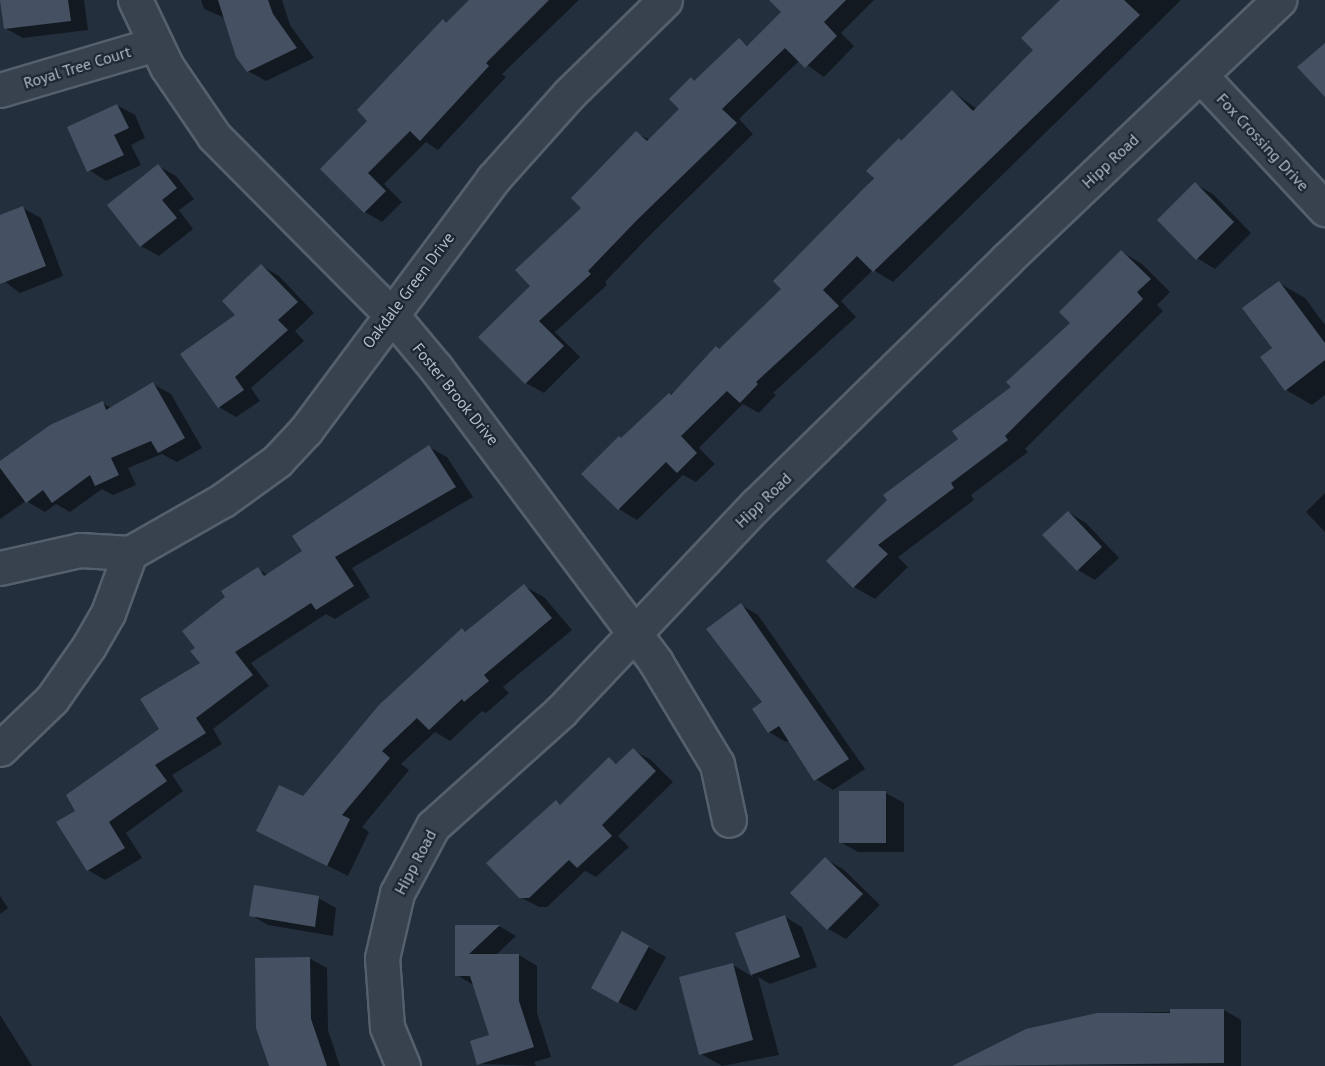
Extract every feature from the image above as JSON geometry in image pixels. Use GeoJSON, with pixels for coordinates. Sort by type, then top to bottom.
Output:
{"type":"FeatureCollection","features":[{"type":"Feature","properties":{"kind":"street","name":"Foster Brook Drive"},"geometry":{"type":"LineString","coordinates":[[135,0],[155,44],[214,136],[390,313],[489,435],[634,632],[717,764],[729,820]]}},
{"type":"Feature","properties":{"kind":"street","name":"Oakdale Green Drive"},"geometry":{"type":"LineString","coordinates":[[130,553],[223,500],[278,461],[306,430],[390,313],[493,179],[569,94],[665,0]]}},
{"type":"Feature","properties":{"kind":"street","name":"Hipp Road"},"geometry":{"type":"LineString","coordinates":[[403,1066],[387,1027],[382,958],[387,925],[412,861],[433,826],[561,711],[634,632],[919,344],[1279,0]]}},
{"type":"Feature","properties":{"kind":"street","name":"Royal Tree Court"},"geometry":{"type":"LineString","coordinates":[[0,90],[155,44]]}},
{"type":"Feature","properties":{"kind":"street","name":"Fox Crossing Drive"},"geometry":{"type":"LineString","coordinates":[[1201,76],[1325,209]]}},
{"type":"Feature","properties":{"kind":"street"},"geometry":{"type":"LineString","coordinates":[[0,568],[80,550],[130,553],[108,613],[89,646],[52,699],[0,748]]}},
{"type":"Feature","properties":{"kind":"building"},"geometry":{"type":"Polygon","coordinates":[[[0,0],[68,0],[71,21],[4,29],[0,0]]]}},
{"type":"Feature","properties":{"kind":"building"},"geometry":{"type":"Polygon","coordinates":[[[218,0],[268,0],[273,14],[297,48],[247,72],[236,57],[218,0]]]}},
{"type":"Feature","properties":{"kind":"building"},"geometry":{"type":"Polygon","coordinates":[[[469,0],[549,0],[486,63],[489,66],[420,141],[410,131],[368,173],[386,191],[364,213],[320,169],[367,121],[357,110],[443,19],[446,23],[469,0]]]}},
{"type":"Feature","properties":{"kind":"building"},"geometry":{"type":"Polygon","coordinates":[[[769,0],[846,0],[824,22],[837,36],[805,68],[785,48],[722,109],[737,123],[637,220],[588,271],[591,274],[539,321],[564,346],[525,384],[478,337],[530,286],[515,270],[581,208],[571,198],[636,131],[647,141],[679,109],[669,99],[691,77],[694,81],[739,38],[747,46],[781,12],[769,0]]]}},
{"type":"Feature","properties":{"kind":"building"},"geometry":{"type":"Polygon","coordinates":[[[1060,0],[1124,0],[1140,15],[873,272],[857,256],[823,290],[839,306],[756,382],[758,384],[740,403],[727,391],[681,436],[697,453],[677,473],[666,462],[618,510],[581,474],[619,436],[621,438],[669,393],[671,395],[716,346],[719,349],[781,289],[773,281],[874,178],[866,171],[899,138],[901,141],[952,90],[973,111],[1033,50],[1021,38],[1060,0]]]}},
{"type":"Feature","properties":{"kind":"building"},"geometry":{"type":"Polygon","coordinates":[[[1325,43],[1325,97],[1297,67],[1325,43]]]}},
{"type":"Feature","properties":{"kind":"building"},"geometry":{"type":"Polygon","coordinates":[[[117,104],[129,128],[114,135],[124,155],[87,172],[67,127],[117,104]]]}},
{"type":"Feature","properties":{"kind":"building"},"geometry":{"type":"Polygon","coordinates":[[[158,164],[177,188],[162,200],[177,218],[140,247],[107,205],[158,164]]]}},
{"type":"Feature","properties":{"kind":"building"},"geometry":{"type":"Polygon","coordinates":[[[1195,182],[1234,222],[1196,260],[1157,220],[1195,182]]]}},
{"type":"Feature","properties":{"kind":"building"},"geometry":{"type":"Polygon","coordinates":[[[23,206],[46,266],[0,284],[0,215],[23,206]]]}},
{"type":"Feature","properties":{"kind":"building"},"geometry":{"type":"Polygon","coordinates":[[[1121,250],[1151,279],[1137,292],[1143,299],[1005,436],[1008,440],[951,483],[954,488],[878,545],[888,554],[853,588],[826,561],[887,500],[883,495],[958,439],[952,431],[1011,387],[1006,382],[1070,323],[1059,312],[1121,250]]]}},
{"type":"Feature","properties":{"kind":"building"},"geometry":{"type":"Polygon","coordinates":[[[261,264],[298,302],[278,320],[288,330],[235,377],[244,390],[218,408],[180,354],[235,315],[222,301],[261,264]]]}},
{"type":"Feature","properties":{"kind":"building"},"geometry":{"type":"Polygon","coordinates":[[[1279,281],[1325,343],[1325,360],[1285,391],[1260,357],[1272,348],[1242,308],[1279,281]]]}},
{"type":"Feature","properties":{"kind":"building"},"geometry":{"type":"Polygon","coordinates":[[[153,382],[185,438],[158,453],[151,441],[111,458],[119,475],[95,486],[90,475],[52,503],[43,490],[26,503],[0,468],[0,461],[50,425],[103,401],[106,410],[153,382]]]}},
{"type":"Feature","properties":{"kind":"building"},"geometry":{"type":"Polygon","coordinates":[[[429,445],[456,487],[335,557],[354,586],[316,610],[311,603],[235,652],[253,675],[196,718],[206,733],[155,765],[167,781],[109,822],[125,848],[87,871],[56,822],[75,811],[66,795],[159,729],[140,699],[200,663],[190,651],[195,648],[182,631],[225,597],[221,591],[258,567],[264,576],[302,551],[292,536],[429,445]]]}},
{"type":"Feature","properties":{"kind":"building"},"geometry":{"type":"Polygon","coordinates":[[[1068,511],[1102,547],[1077,571],[1042,535],[1068,511]]]}},
{"type":"Feature","properties":{"kind":"building"},"geometry":{"type":"Polygon","coordinates":[[[524,584],[552,618],[484,675],[489,681],[464,702],[462,699],[429,730],[417,718],[382,751],[390,758],[342,815],[350,819],[327,866],[256,831],[279,785],[303,796],[379,705],[462,628],[465,632],[524,584]]]}},
{"type":"Feature","properties":{"kind":"building"},"geometry":{"type":"Polygon","coordinates":[[[741,603],[849,759],[814,781],[779,726],[768,733],[752,709],[762,702],[706,629],[741,603]]]}},
{"type":"Feature","properties":{"kind":"building"},"geometry":{"type":"Polygon","coordinates":[[[633,748],[656,771],[602,825],[612,836],[577,868],[569,860],[529,898],[519,898],[486,863],[556,800],[560,805],[609,757],[616,764],[633,748]]]}},
{"type":"Feature","properties":{"kind":"building"},"geometry":{"type":"Polygon","coordinates":[[[839,791],[886,791],[886,843],[839,843],[839,791]]]}},
{"type":"Feature","properties":{"kind":"building"},"geometry":{"type":"Polygon","coordinates":[[[825,857],[863,894],[827,930],[790,893],[825,857]]]}},
{"type":"Feature","properties":{"kind":"building"},"geometry":{"type":"Polygon","coordinates":[[[254,885],[319,896],[315,927],[249,916],[254,885]]]}},
{"type":"Feature","properties":{"kind":"building"},"geometry":{"type":"Polygon","coordinates":[[[785,915],[800,957],[751,975],[735,933],[785,915]]]}},
{"type":"Feature","properties":{"kind":"building"},"geometry":{"type":"Polygon","coordinates":[[[455,925],[500,925],[469,954],[519,954],[519,1001],[534,1047],[477,1065],[470,1041],[489,1035],[470,976],[455,976],[455,925]]]}},
{"type":"Feature","properties":{"kind":"building"},"geometry":{"type":"Polygon","coordinates":[[[622,931],[649,946],[618,1003],[591,988],[622,931]]]}},
{"type":"Feature","properties":{"kind":"building"},"geometry":{"type":"Polygon","coordinates":[[[310,957],[311,1019],[327,1066],[269,1066],[256,1028],[255,958],[310,957]]]}},
{"type":"Feature","properties":{"kind":"building"},"geometry":{"type":"Polygon","coordinates":[[[733,963],[753,1040],[699,1055],[679,977],[733,963]]]}},
{"type":"Feature","properties":{"kind":"building"},"geometry":{"type":"Polygon","coordinates":[[[1170,1009],[1224,1009],[1224,1063],[952,1066],[1026,1029],[1097,1013],[1170,1013],[1170,1009]]]}}]}
